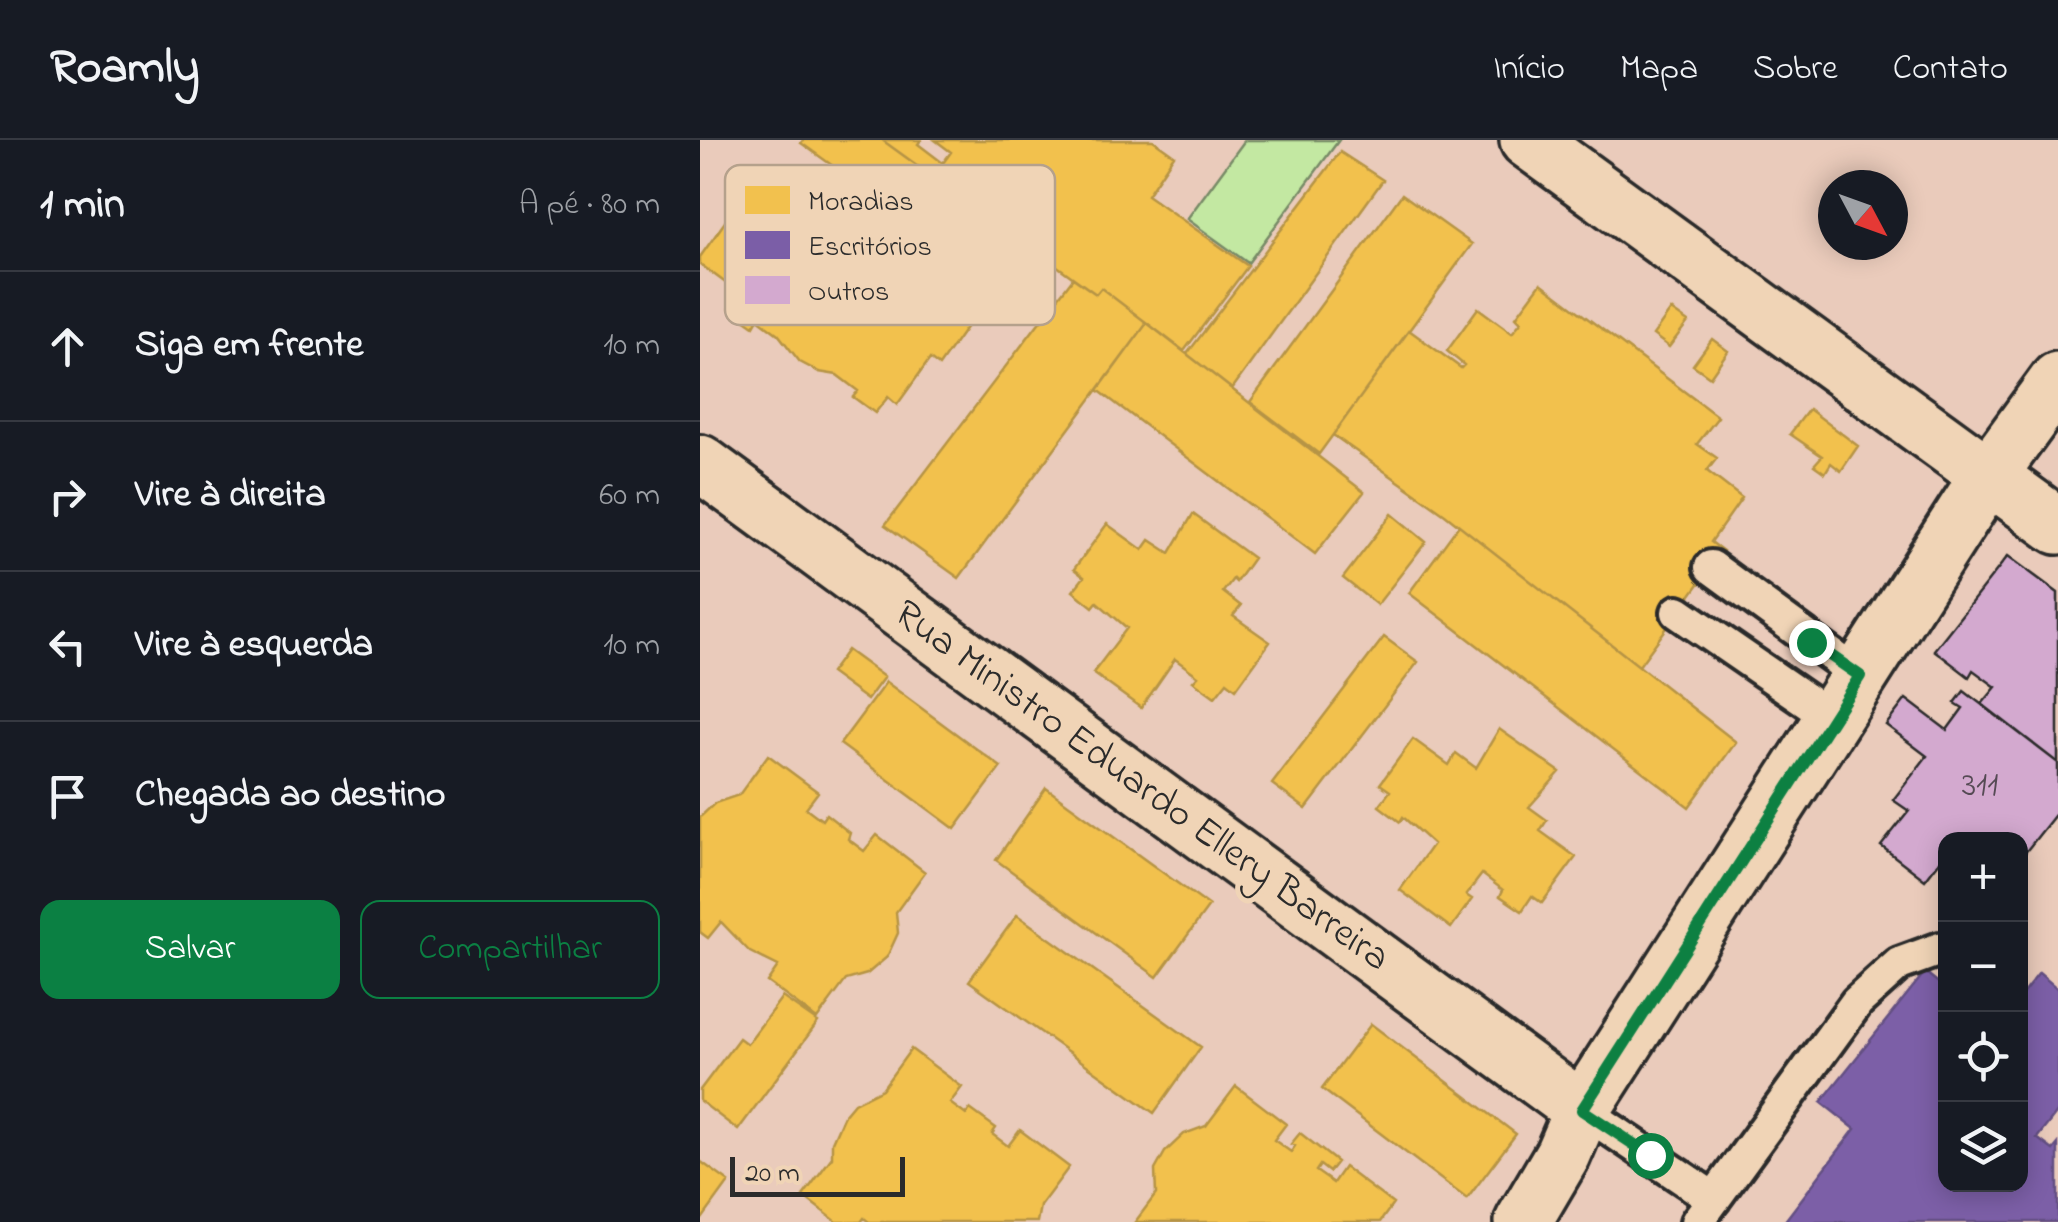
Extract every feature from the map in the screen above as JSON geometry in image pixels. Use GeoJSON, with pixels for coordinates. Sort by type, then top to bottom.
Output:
{"type":"FeatureCollection","features":[{"type":"Feature","properties":{"kind":"street"},"geometry":{"type":"LineString","coordinates":[[1528,140],[2058,526]]}},
{"type":"Feature","properties":{"kind":"street"},"geometry":{"type":"LineString","coordinates":[[1523,1222],[1563,1154],[1582,1110],[1988,476],[2058,380]]}},
{"type":"Feature","properties":{"kind":"street","name":"Rua Ministro Eduardo Ellery Barreira"},"geometry":{"type":"LineString","coordinates":[[700,463],[1582,1110]]}},
{"type":"Feature","properties":{"kind":"lane"},"geometry":{"type":"LineString","coordinates":[[1711,568],[1846,697]]}},
{"type":"Feature","properties":{"kind":"lane"},"geometry":{"type":"LineString","coordinates":[[1678,612],[1846,697]]}},
{"type":"Feature","properties":{"kind":"lane"},"geometry":{"type":"LineString","coordinates":[[1582,1110],[1706,1210],[1857,1002],[1899,964],[1938,949]]}},
{"type":"Feature","properties":{"kind":"green space"},"geometry":{"type":"Polygon","coordinates":[[[1245,140],[1339,140],[1248,263],[1187,219],[1245,140]]]}},
{"type":"Feature","properties":{"kind":"building: Moradias"},"geometry":{"type":"Polygon","coordinates":[[[882,140],[916,165],[832,165],[801,143],[882,140]]]}},
{"type":"Feature","properties":{"kind":"building: Moradias"},"geometry":{"type":"Polygon","coordinates":[[[882,140],[921,140],[918,144],[943,163],[951,152],[935,140],[1153,140],[1174,155],[1147,195],[1248,266],[1184,351],[1101,288],[1096,294],[1055,264],[1055,165],[917,165],[882,140]]]}},
{"type":"Feature","properties":{"kind":"building: Moradias"},"geometry":{"type":"Polygon","coordinates":[[[1340,152],[1383,180],[1232,389],[1187,354],[1340,152]]]}},
{"type":"Feature","properties":{"kind":"building: Moradias"},"geometry":{"type":"Polygon","coordinates":[[[1402,194],[1472,244],[1319,454],[1250,402],[1402,194]]]}},
{"type":"Feature","properties":{"kind":"building: Moradias"},"geometry":{"type":"Polygon","coordinates":[[[725,222],[725,283],[700,264],[700,257],[725,222]]]}},
{"type":"Feature","properties":{"kind":"building: Moradias"},"geometry":{"type":"Polygon","coordinates":[[[1073,278],[1096,294],[1101,288],[1147,323],[959,578],[885,525],[1037,325],[1055,325],[1055,302],[1073,278]]]}},
{"type":"Feature","properties":{"kind":"building: Moradias"},"geometry":{"type":"Polygon","coordinates":[[[1541,283],[1718,417],[1697,444],[1717,458],[1707,471],[1742,498],[1711,542],[1723,551],[1639,666],[1445,514],[1333,435],[1409,330],[1461,368],[1464,365],[1447,351],[1478,308],[1512,333],[1521,322],[1516,317],[1541,283]]]}},
{"type":"Feature","properties":{"kind":"building: Moradias"},"geometry":{"type":"Polygon","coordinates":[[[1671,310],[1688,322],[1669,347],[1653,335],[1671,310]]]}},
{"type":"Feature","properties":{"kind":"building: Moradias"},"geometry":{"type":"Polygon","coordinates":[[[1147,323],[1364,492],[1315,554],[1098,390],[1147,323]]]}},
{"type":"Feature","properties":{"kind":"building: Moradias"},"geometry":{"type":"Polygon","coordinates":[[[766,325],[968,325],[939,366],[930,359],[897,405],[888,397],[875,413],[853,397],[858,391],[837,375],[819,372],[800,362],[766,325]]]}},
{"type":"Feature","properties":{"kind":"building: Moradias"},"geometry":{"type":"Polygon","coordinates":[[[1712,339],[1728,351],[1710,377],[1693,365],[1712,339]]]}},
{"type":"Feature","properties":{"kind":"building: Moradias"},"geometry":{"type":"Polygon","coordinates":[[[1809,409],[1858,446],[1841,471],[1831,463],[1825,473],[1814,465],[1822,456],[1790,434],[1809,409]]]}},
{"type":"Feature","properties":{"kind":"building: Moradias"},"geometry":{"type":"Polygon","coordinates":[[[1193,514],[1253,558],[1236,582],[1233,579],[1223,592],[1241,606],[1233,616],[1270,642],[1236,689],[1227,682],[1215,697],[1193,681],[1198,676],[1175,659],[1141,708],[1093,673],[1127,628],[1097,602],[1093,607],[1073,591],[1084,577],[1074,569],[1107,524],[1143,550],[1150,540],[1170,553],[1193,514]]]}},
{"type":"Feature","properties":{"kind":"building: Moradias"},"geometry":{"type":"Polygon","coordinates":[[[1392,514],[1426,542],[1377,605],[1343,578],[1392,514]]]}},
{"type":"Feature","properties":{"kind":"building: Moradias"},"geometry":{"type":"Polygon","coordinates":[[[1459,525],[1736,742],[1689,807],[1409,593],[1459,525]]]}},
{"type":"Feature","properties":{"kind":"building: Moradias"},"geometry":{"type":"Polygon","coordinates":[[[1384,637],[1418,662],[1306,809],[1272,784],[1384,637]]]}},
{"type":"Feature","properties":{"kind":"building: Moradias"},"geometry":{"type":"Polygon","coordinates":[[[847,650],[884,677],[867,700],[830,673],[847,650]]]}},
{"type":"Feature","properties":{"kind":"building: Moradias"},"geometry":{"type":"Polygon","coordinates":[[[886,682],[1001,767],[955,829],[840,744],[886,682]]]}},
{"type":"Feature","properties":{"kind":"building: Moradias"},"geometry":{"type":"Polygon","coordinates":[[[1499,729],[1560,772],[1529,807],[1547,820],[1540,831],[1576,857],[1542,903],[1532,896],[1522,911],[1500,896],[1503,890],[1482,874],[1466,895],[1472,899],[1451,928],[1400,890],[1433,844],[1403,817],[1400,822],[1379,806],[1390,791],[1380,784],[1413,739],[1449,765],[1456,753],[1476,768],[1499,729]]]}},
{"type":"Feature","properties":{"kind":"building: Moradias"},"geometry":{"type":"Polygon","coordinates":[[[768,755],[818,792],[806,808],[822,820],[826,814],[850,833],[848,839],[864,851],[877,835],[925,872],[896,912],[898,933],[887,957],[867,974],[846,980],[817,1019],[767,982],[778,966],[750,952],[721,922],[708,938],[700,932],[700,817],[715,803],[739,795],[768,755]]]}},
{"type":"Feature","properties":{"kind":"building: Moradias"},"geometry":{"type":"Polygon","coordinates":[[[1046,788],[1209,906],[1157,977],[996,860],[1046,788]]]}},
{"type":"Feature","properties":{"kind":"building: Moradias"},"geometry":{"type":"Polygon","coordinates":[[[1017,915],[1201,1047],[1154,1113],[969,981],[1017,915]]]}},
{"type":"Feature","properties":{"kind":"building: Moradias"},"geometry":{"type":"Polygon","coordinates":[[[782,997],[818,1022],[738,1130],[700,1101],[700,1090],[739,1038],[747,1044],[782,997]]]}},
{"type":"Feature","properties":{"kind":"building: Moradias"},"geometry":{"type":"Polygon","coordinates":[[[1371,1024],[1516,1134],[1467,1199],[1322,1089],[1371,1024]]]}},
{"type":"Feature","properties":{"kind":"building: Moradias"},"geometry":{"type":"Polygon","coordinates":[[[911,1049],[962,1087],[950,1103],[966,1115],[970,1109],[996,1128],[992,1134],[1008,1146],[1020,1130],[1069,1167],[1040,1206],[1037,1222],[869,1222],[864,1218],[861,1222],[837,1222],[803,1196],[832,1157],[832,1142],[844,1115],[854,1103],[882,1089],[911,1049]]]}},
{"type":"Feature","properties":{"kind":"building: Moradias"},"geometry":{"type":"Polygon","coordinates":[[[1236,1086],[1286,1124],[1274,1140],[1291,1152],[1295,1146],[1291,1144],[1300,1133],[1337,1162],[1329,1172],[1320,1165],[1316,1171],[1333,1183],[1344,1167],[1393,1204],[1380,1222],[1135,1222],[1156,1194],[1155,1170],[1165,1152],[1184,1134],[1206,1126],[1236,1086]]]}},
{"type":"Feature","properties":{"kind":"building: Moradias"},"geometry":{"type":"Polygon","coordinates":[[[700,1161],[729,1182],[700,1222],[700,1161]]]}},
{"type":"Feature","properties":{"kind":"building: Escritórios"},"geometry":{"type":"Polygon","coordinates":[[[1925,972],[1938,983],[1938,1192],[2028,1192],[2028,987],[2039,973],[2058,989],[2058,1111],[2037,1138],[2053,1150],[2058,1144],[2058,1222],[1784,1222],[1855,1129],[1821,1102],[1925,972]]]}},
{"type":"Feature","properties":{"kind":"building: Outros"},"geometry":{"type":"Polygon","coordinates":[[[2008,556],[2058,593],[2058,763],[1982,704],[1996,687],[1973,670],[1969,677],[1934,650],[2008,556]]]}},
{"type":"Feature","properties":{"kind":"building: Outros"},"geometry":{"type":"Polygon","coordinates":[[[1964,691],[2058,763],[2058,811],[2028,849],[2028,832],[1938,832],[1938,863],[1925,880],[1881,846],[1909,811],[1893,800],[1927,756],[1886,725],[1906,699],[1947,730],[1963,708],[1955,703],[1964,691]]]}},
{"type":"Feature","properties":{"kind":"route"},"geometry":{"type":"LineString","coordinates":[[1650,1155],[1582,1110],[1860,676],[1811,642]]}}]}
